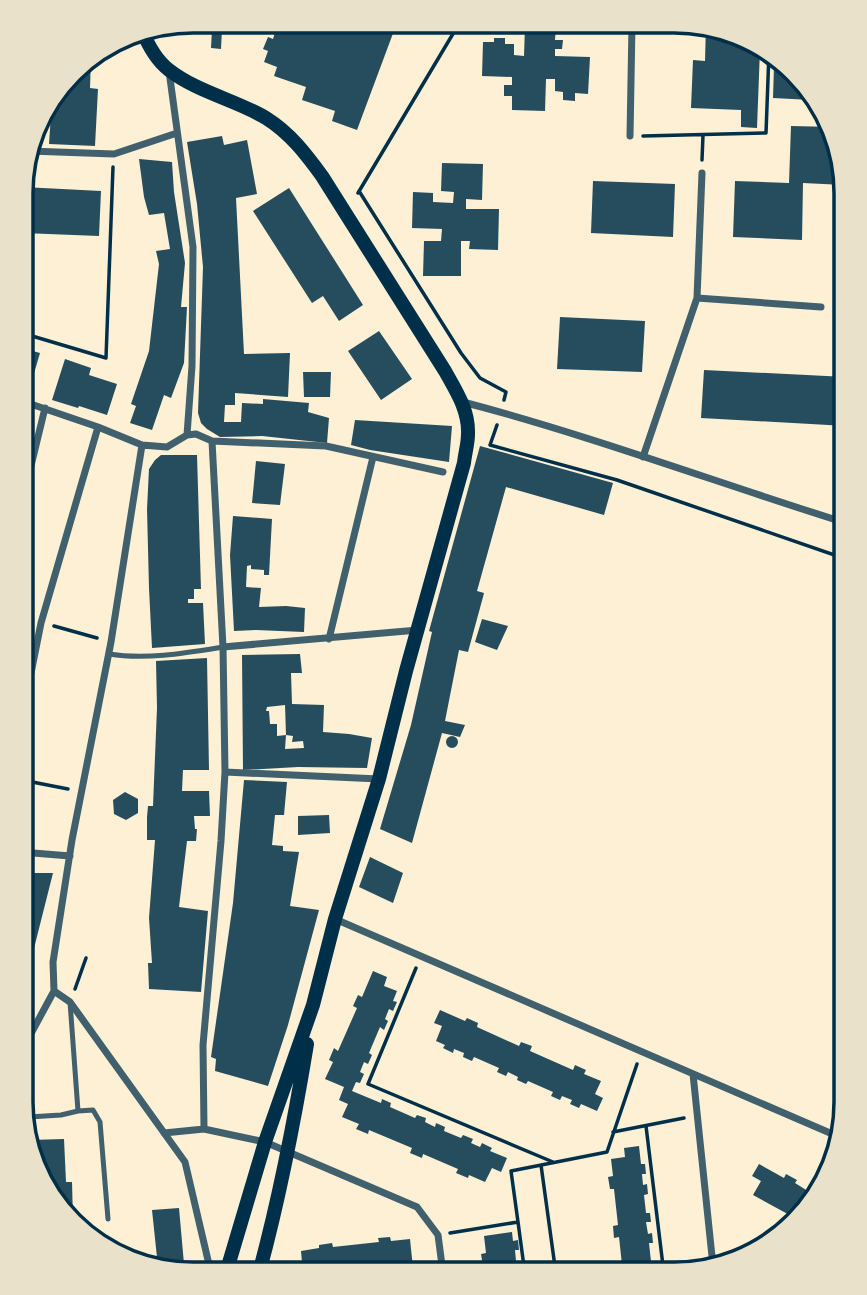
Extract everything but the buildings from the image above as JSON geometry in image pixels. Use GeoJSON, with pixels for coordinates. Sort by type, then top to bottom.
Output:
{"type":"FeatureCollection","features":[{"type":"Feature","properties":{"kind":"main road"},"geometry":{"type":"LineString","coordinates":[[147,41],[158,59],[169,70],[189,83],[265,118],[284,130],[309,159],[445,371],[467,417],[468,434],[464,463],[379,779],[335,919],[313,1005],[265,1142],[229,1262]]}},
{"type":"Feature","properties":{"kind":"main road"},"geometry":{"type":"LineString","coordinates":[[262,1262],[289,1151],[313,1005]]}},
{"type":"Feature","properties":{"kind":"street"},"geometry":{"type":"LineString","coordinates":[[630,136],[632,33]]}},
{"type":"Feature","properties":{"kind":"street"},"geometry":{"type":"LineString","coordinates":[[169,70],[193,247],[191,434]]}},
{"type":"Feature","properties":{"kind":"street"},"geometry":{"type":"LineString","coordinates":[[39,151],[114,155],[177,133]]}},
{"type":"Feature","properties":{"kind":"street"},"geometry":{"type":"LineString","coordinates":[[643,457],[697,298],[702,173]]}},
{"type":"Feature","properties":{"kind":"street"},"geometry":{"type":"LineString","coordinates":[[697,298],[821,307]]}},
{"type":"Feature","properties":{"kind":"street"},"geometry":{"type":"LineString","coordinates":[[462,402],[501,412],[834,519]]}},
{"type":"Feature","properties":{"kind":"street"},"geometry":{"type":"LineString","coordinates":[[33,404],[98,426],[142,445],[167,447],[191,434],[212,441],[326,446],[443,472]]}},
{"type":"Feature","properties":{"kind":"street"},"geometry":{"type":"LineString","coordinates":[[33,458],[45,408]]}},
{"type":"Feature","properties":{"kind":"street"},"geometry":{"type":"LineString","coordinates":[[33,663],[41,623],[98,426]]}},
{"type":"Feature","properties":{"kind":"street"},"geometry":{"type":"LineString","coordinates":[[204,1129],[203,1045],[225,772],[223,647],[212,441]]}},
{"type":"Feature","properties":{"kind":"street"},"geometry":{"type":"LineString","coordinates":[[33,1030],[54,991],[53,962],[70,856],[109,654],[142,445]]}},
{"type":"Feature","properties":{"kind":"street"},"geometry":{"type":"LineString","coordinates":[[329,639],[373,457]]}},
{"type":"Feature","properties":{"kind":"street"},"geometry":{"type":"LineString","coordinates":[[223,647],[418,630]]}},
{"type":"Feature","properties":{"kind":"street"},"geometry":{"type":"LineString","coordinates":[[225,772],[379,779]]}},
{"type":"Feature","properties":{"kind":"street"},"geometry":{"type":"LineString","coordinates":[[33,853],[70,856]]}},
{"type":"Feature","properties":{"kind":"street"},"geometry":{"type":"LineString","coordinates":[[335,919],[831,1133]]}},
{"type":"Feature","properties":{"kind":"street"},"geometry":{"type":"LineString","coordinates":[[54,991],[69,1002],[185,1162],[208,1262]]}},
{"type":"Feature","properties":{"kind":"street"},"geometry":{"type":"LineString","coordinates":[[693,1074],[712,1257]]}},
{"type":"Feature","properties":{"kind":"street"},"geometry":{"type":"LineString","coordinates":[[164,1133],[204,1129],[265,1142],[417,1207],[438,1235],[442,1262]]}},
{"type":"Feature","properties":{"kind":"lane"},"geometry":{"type":"LineString","coordinates":[[109,654],[153,656],[223,647]]}},
{"type":"Feature","properties":{"kind":"lane"},"geometry":{"type":"LineString","coordinates":[[69,1002],[78,1111]]}},
{"type":"Feature","properties":{"kind":"lane"},"geometry":{"type":"LineString","coordinates":[[34,1117],[93,1110],[100,1122],[107,1219]]}},
{"type":"Feature","properties":{"kind":"path"},"geometry":{"type":"LineString","coordinates":[[345,213],[453,33]]}},
{"type":"Feature","properties":{"kind":"path"},"geometry":{"type":"LineString","coordinates":[[630,136],[766,133],[768,64]]}},
{"type":"Feature","properties":{"kind":"path"},"geometry":{"type":"LineString","coordinates":[[702,173],[703,135]]}},
{"type":"Feature","properties":{"kind":"path"},"geometry":{"type":"LineString","coordinates":[[33,336],[106,358],[114,155]]}},
{"type":"Feature","properties":{"kind":"path"},"geometry":{"type":"LineString","coordinates":[[41,623],[111,642]]}},
{"type":"Feature","properties":{"kind":"path"},"geometry":{"type":"LineString","coordinates":[[33,781],[81,791]]}},
{"type":"Feature","properties":{"kind":"path"},"geometry":{"type":"LineString","coordinates":[[421,956],[368,1084],[553,1162]]}},
{"type":"Feature","properties":{"kind":"path"},"geometry":{"type":"LineString","coordinates":[[69,1002],[86,958]]}},
{"type":"Feature","properties":{"kind":"path"},"geometry":{"type":"LineString","coordinates":[[523,1262],[511,1171],[607,1152],[642,1052]]}},
{"type":"Feature","properties":{"kind":"path"},"geometry":{"type":"LineString","coordinates":[[613,1132],[698,1116]]}},
{"type":"Feature","properties":{"kind":"path"},"geometry":{"type":"LineString","coordinates":[[646,1126],[663,1262]]}},
{"type":"Feature","properties":{"kind":"path"},"geometry":{"type":"LineString","coordinates":[[541,1165],[554,1262]]}},
{"type":"Feature","properties":{"kind":"path"},"geometry":{"type":"LineString","coordinates":[[438,1235],[518,1222]]}}]}
